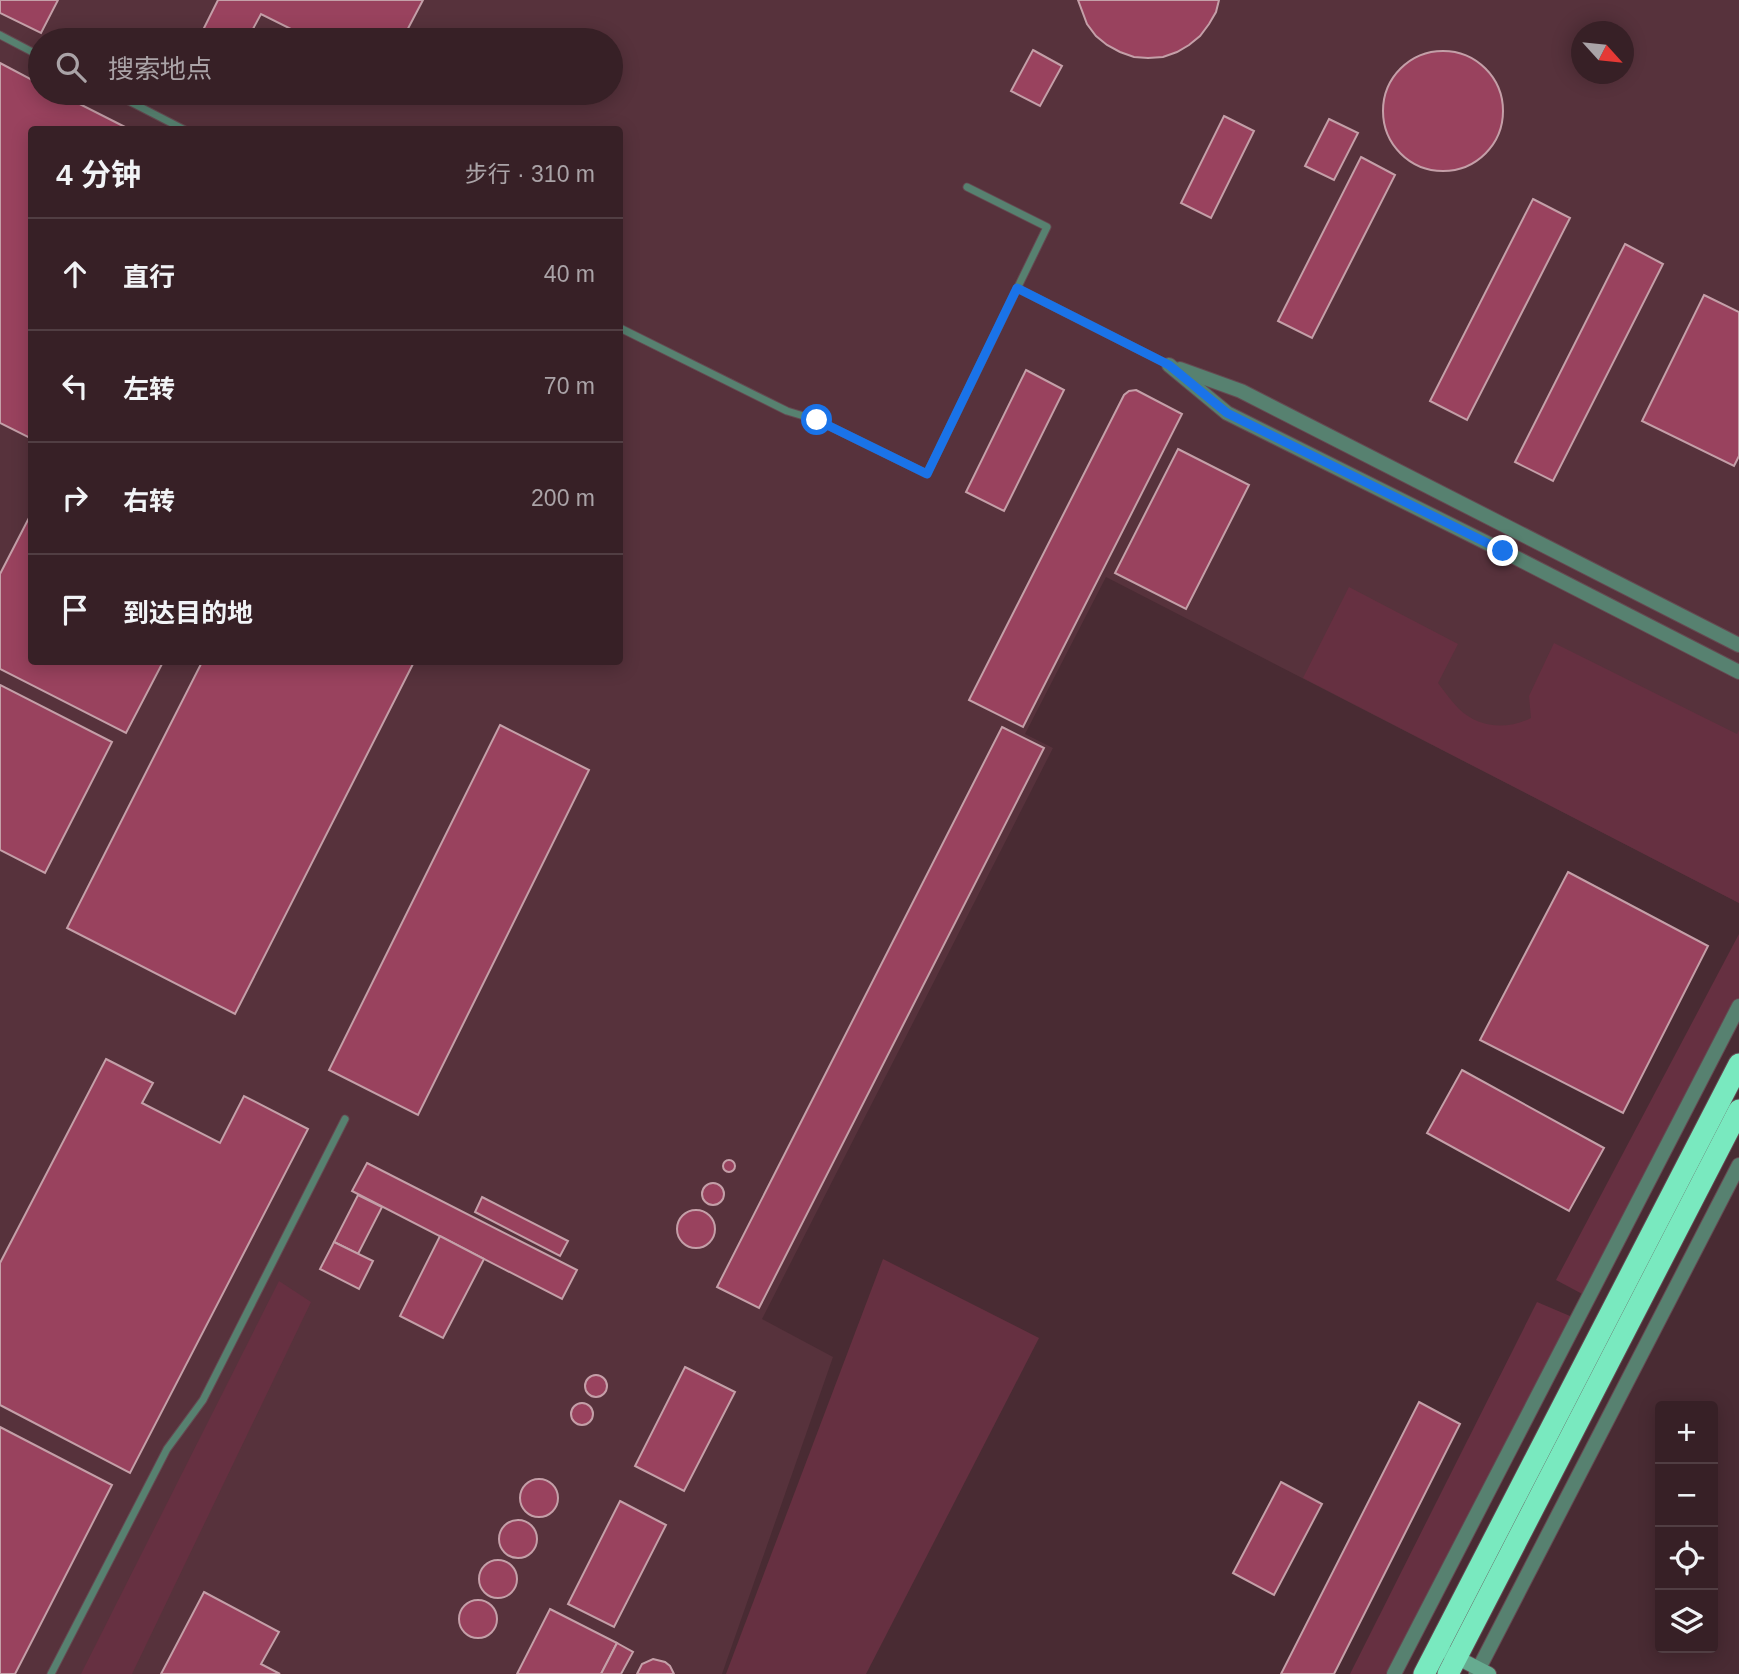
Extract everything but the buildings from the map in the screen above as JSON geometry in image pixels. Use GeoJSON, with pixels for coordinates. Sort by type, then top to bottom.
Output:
{"type":"FeatureCollection","features":[{"type":"Feature","properties":{"kind":"highway"},"geometry":{"type":"LineString","coordinates":[[1424,1674],[1739,1064]]}},
{"type":"Feature","properties":{"kind":"highway"},"geometry":{"type":"LineString","coordinates":[[1452,1666],[1739,1110]]}},
{"type":"Feature","properties":{"kind":"street"},"geometry":{"type":"LineString","coordinates":[[1169,365],[1241,391],[1739,645]]}},
{"type":"Feature","properties":{"kind":"street"},"geometry":{"type":"LineString","coordinates":[[1169,365],[1227,413],[1739,671]]}},
{"type":"Feature","properties":{"kind":"street"},"geometry":{"type":"LineString","coordinates":[[1394,1674],[1739,1006]]}},
{"type":"Feature","properties":{"kind":"street"},"geometry":{"type":"LineString","coordinates":[[1437,1648],[1452,1666],[1481,1672],[1739,1165]]}},
{"type":"Feature","properties":{"kind":"lane"},"geometry":{"type":"LineString","coordinates":[[0,35],[28,50]]}},
{"type":"Feature","properties":{"kind":"lane"},"geometry":{"type":"LineString","coordinates":[[137,105],[178,126]]}},
{"type":"Feature","properties":{"kind":"lane"},"geometry":{"type":"LineString","coordinates":[[623,329],[787,411],[817,420],[927,474],[1047,227],[967,187]]}},
{"type":"Feature","properties":{"kind":"lane"},"geometry":{"type":"LineString","coordinates":[[1017,288],[1169,365]]}},
{"type":"Feature","properties":{"kind":"lane"},"geometry":{"type":"LineString","coordinates":[[51,1674],[167,1449],[203,1400],[345,1119]]}},
{"type":"Feature","properties":{"kind":"shaded area"},"geometry":{"type":"Polygon","coordinates":[[[0,0],[1739,0],[1739,903],[1106,577],[1025,734],[1053,748],[762,1319],[833,1357],[722,1674],[0,1674],[0,0]]]}},
{"type":"Feature","properties":{"kind":"shaded area"},"geometry":{"type":"Polygon","coordinates":[[[1349,587],[1458,644],[1438,683],[1459,709],[1475,720],[1503,725],[1531,718],[1529,696],[1554,643],[1737,734],[1739,730],[1739,903],[1303,678],[1349,587]]]}},
{"type":"Feature","properties":{"kind":"shaded area"},"geometry":{"type":"Polygon","coordinates":[[[1739,934],[1739,1006],[1588,1297],[1556,1280],[1739,934]]]}},
{"type":"Feature","properties":{"kind":"shaded area"},"geometry":{"type":"Polygon","coordinates":[[[883,1259],[1039,1338],[866,1674],[726,1674],[883,1259]]]}},
{"type":"Feature","properties":{"kind":"shaded area"},"geometry":{"type":"Polygon","coordinates":[[[279,1281],[311,1302],[132,1674],[81,1674],[279,1281]]]}},
{"type":"Feature","properties":{"kind":"shaded area"},"geometry":{"type":"Polygon","coordinates":[[[1537,1302],[1577,1319],[1394,1674],[1350,1674],[1537,1302]]]}},
{"type":"Feature","properties":{"kind":"route"},"geometry":{"type":"LineString","coordinates":[[817,420],[927,474],[1017,288],[1169,365],[1227,413],[1503,551]]}}]}
